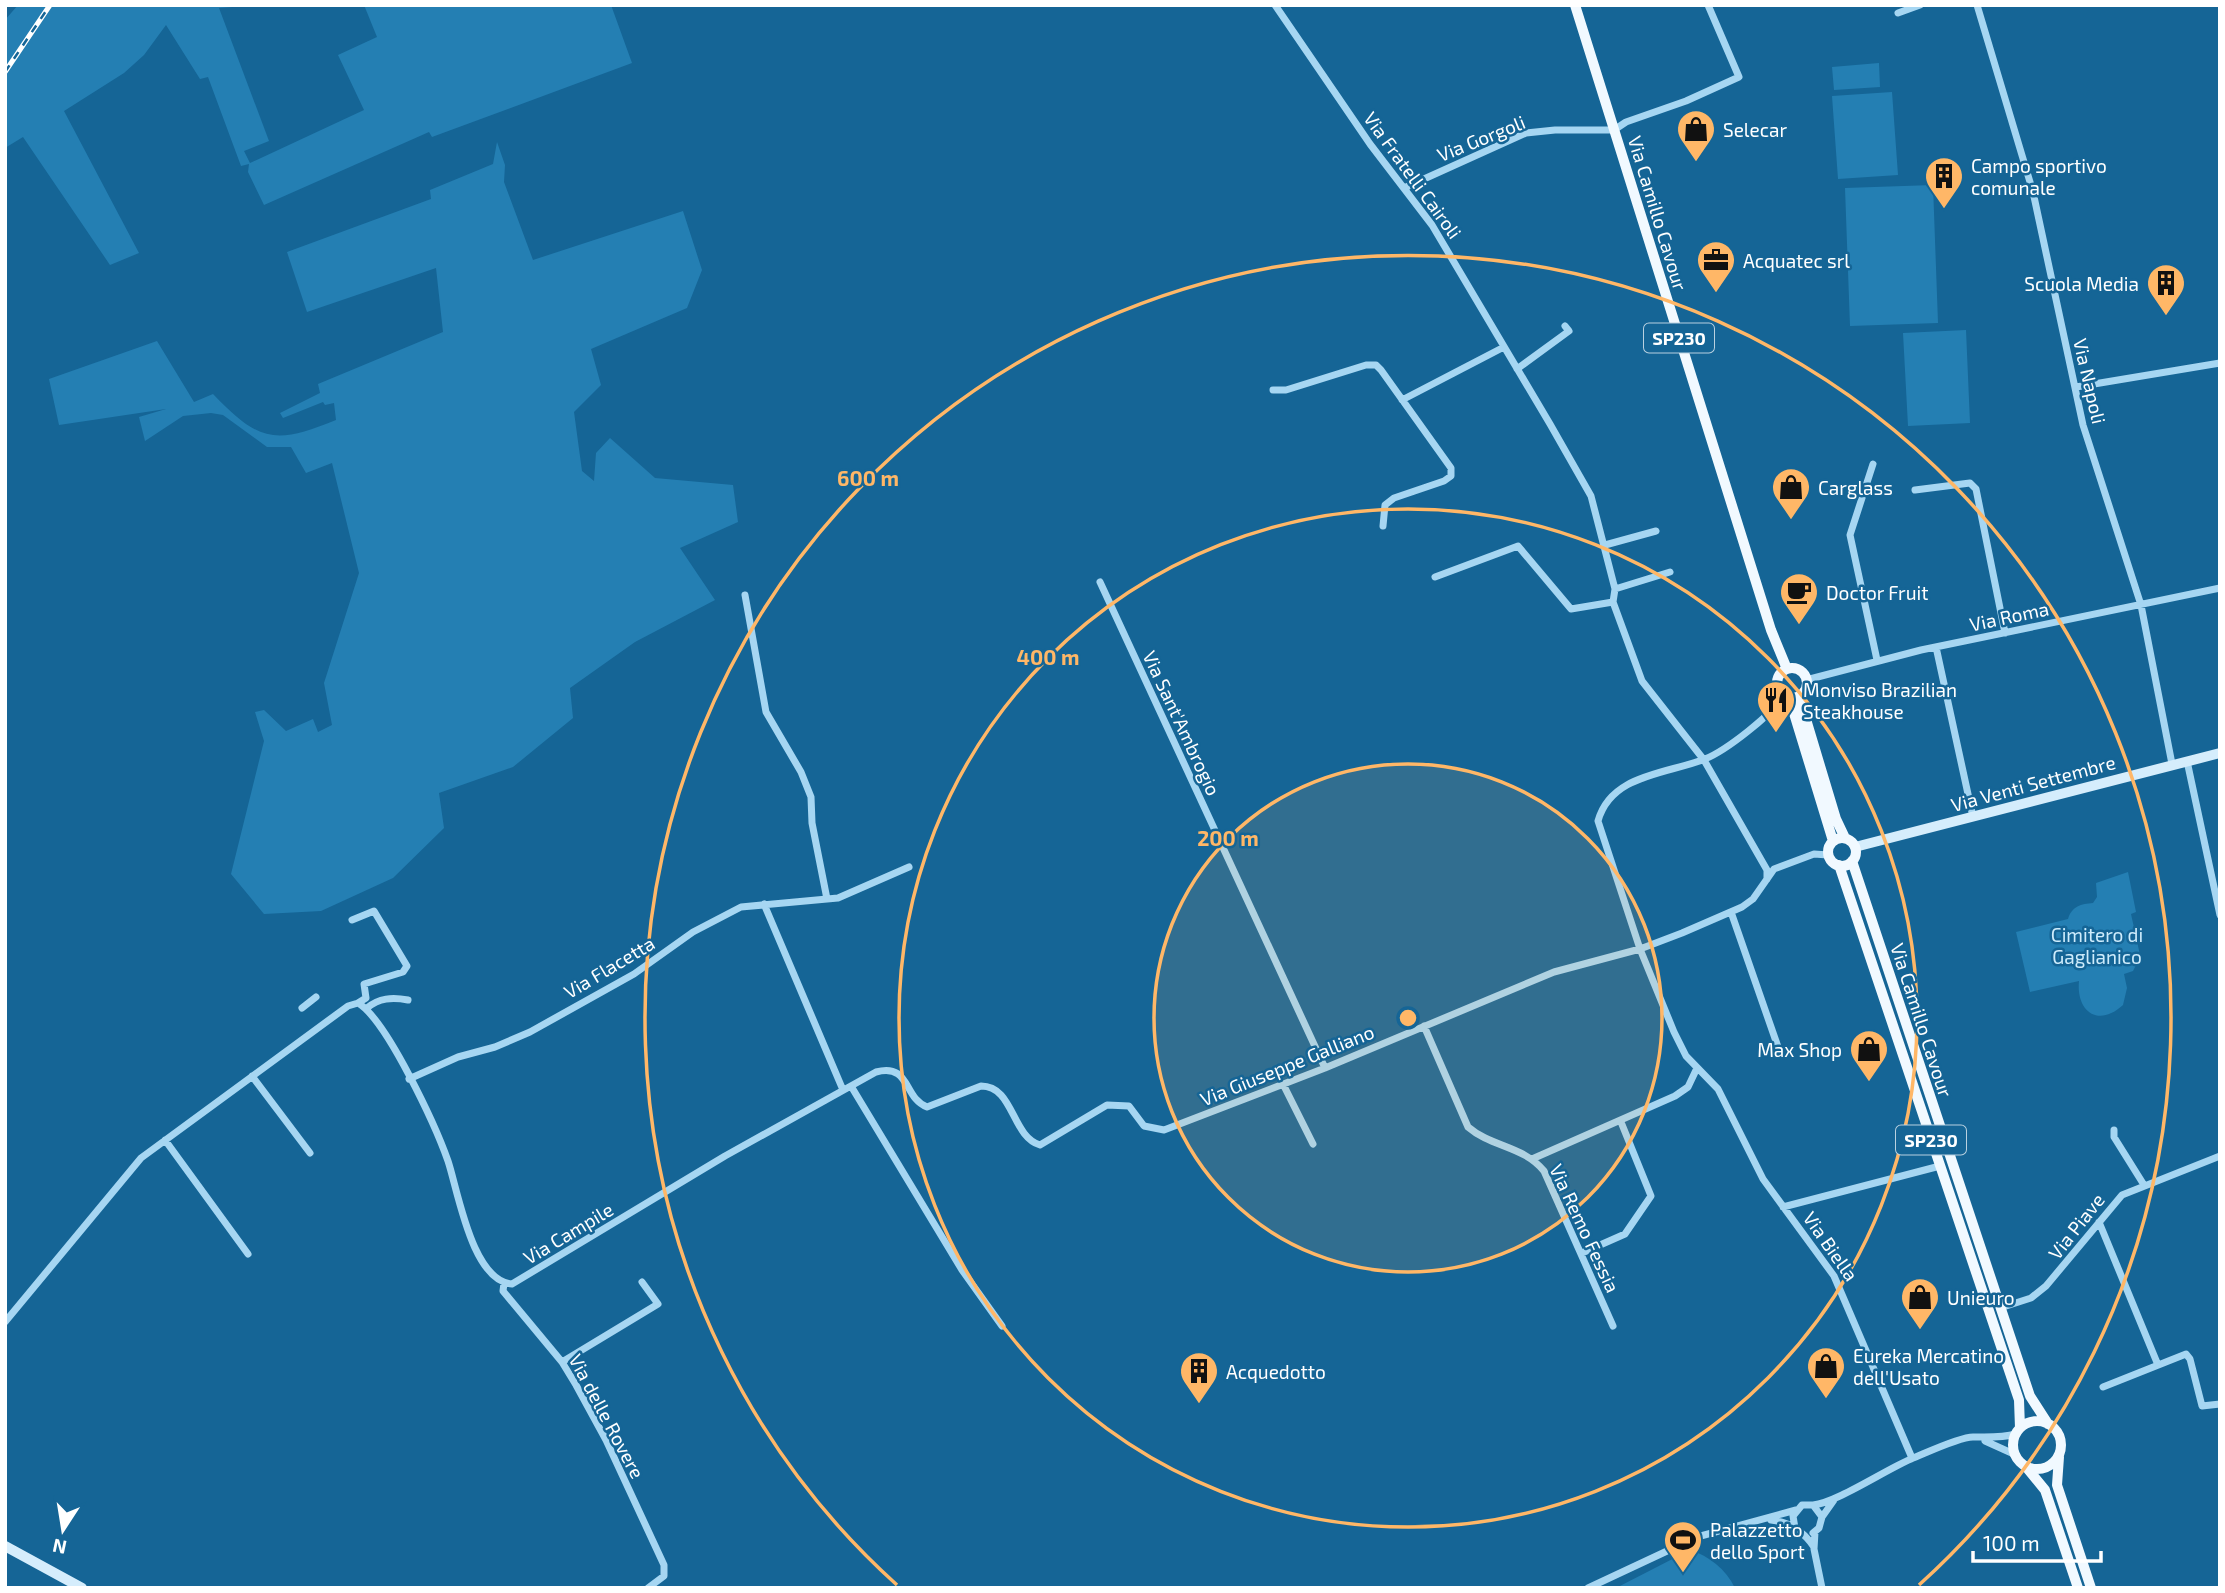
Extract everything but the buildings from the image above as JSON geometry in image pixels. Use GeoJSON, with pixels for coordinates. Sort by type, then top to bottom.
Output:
{"type":"FeatureCollection","features":[{"type":"Feature","properties":{"kind":"main road","name":"Via Camillo Cavour"},"geometry":{"type":"LineString","coordinates":[[1575,5],[1771,630],[1787,669]]}},
{"type":"Feature","properties":{"kind":"main road"},"geometry":{"type":"LineString","coordinates":[[1790,696],[1805,689],[1806,680],[1797,669],[1787,669],[1780,674],[1777,683],[1790,696],[1836,819],[1845,838],[1855,847],[1852,861],[1839,865]]}},
{"type":"Feature","properties":{"kind":"main road"},"geometry":{"type":"LineString","coordinates":[[1790,696],[1833,841],[1828,855]]}},
{"type":"Feature","properties":{"kind":"main road"},"geometry":{"type":"LineString","coordinates":[[1833,841],[1845,838]]}},
{"type":"Feature","properties":{"kind":"main road","name":"Via Camillo Cavour"},"geometry":{"type":"LineString","coordinates":[[1828,855],[1839,865],[2019,1399],[2021,1415],[2018,1431]]}},
{"type":"Feature","properties":{"kind":"main road","name":"Via Camillo Cavour"},"geometry":{"type":"LineString","coordinates":[[1852,861],[2034,1406],[2048,1424]]}},
{"type":"Feature","properties":{"kind":"main road"},"geometry":{"type":"LineString","coordinates":[[2078,1588],[2045,1490],[2015,1455],[2018,1431],[2033,1422],[2048,1424],[2058,1434],[2057,1485],[2091,1588]]}},
{"type":"Feature","properties":{"kind":"main road"},"geometry":{"type":"LineString","coordinates":[[2025,1466],[2041,1469],[2049,1466],[2059,1455]]}},
{"type":"Feature","properties":{"kind":"street","name":"Via Fratelli Cairoli"},"geometry":{"type":"LineString","coordinates":[[1275,5],[1370,144],[1432,225],[1591,496],[1615,589],[1613,602],[1642,681],[1703,760],[1767,870],[1767,879]]}},
{"type":"Feature","properties":{"kind":"street"},"geometry":{"type":"LineString","coordinates":[[1614,130],[1626,122],[1686,102],[1739,77],[1707,5]]}},
{"type":"Feature","properties":{"kind":"street"},"geometry":{"type":"LineString","coordinates":[[1898,13],[1920,5]]}},
{"type":"Feature","properties":{"kind":"street","name":"Via Napoli"},"geometry":{"type":"LineString","coordinates":[[1977,5],[2033,192],[2076,387],[2102,489],[2141,605],[2172,764]]}},
{"type":"Feature","properties":{"kind":"street","name":"Via Gorgoli"},"geometry":{"type":"LineString","coordinates":[[1404,188],[1526,133],[1614,130]]}},
{"type":"Feature","properties":{"kind":"street"},"geometry":{"type":"LineString","coordinates":[[1517,369],[1569,331],[1565,326]]}},
{"type":"Feature","properties":{"kind":"street"},"geometry":{"type":"LineString","coordinates":[[1402,400],[1504,347]]}},
{"type":"Feature","properties":{"kind":"street"},"geometry":{"type":"LineString","coordinates":[[2076,387],[2220,363]]}},
{"type":"Feature","properties":{"kind":"street"},"geometry":{"type":"LineString","coordinates":[[1273,390],[1286,390],[1366,365],[1376,365],[1451,468],[1451,476],[1394,498],[1385,505],[1383,526]]}},
{"type":"Feature","properties":{"kind":"street"},"geometry":{"type":"LineString","coordinates":[[1873,464],[1850,535],[1877,660]]}},
{"type":"Feature","properties":{"kind":"street"},"geometry":{"type":"LineString","coordinates":[[1915,490],[1970,483],[1976,489],[2005,633]]}},
{"type":"Feature","properties":{"kind":"street"},"geometry":{"type":"LineString","coordinates":[[1605,545],[1656,531]]}},
{"type":"Feature","properties":{"kind":"street"},"geometry":{"type":"LineString","coordinates":[[1435,577],[1518,546],[1571,610],[1613,602]]}},
{"type":"Feature","properties":{"kind":"street"},"geometry":{"type":"LineString","coordinates":[[1615,589],[1670,572]]}},
{"type":"Feature","properties":{"kind":"street","name":"Via Sant'Ambrogio"},"geometry":{"type":"LineString","coordinates":[[1100,582],[1325,1068]]}},
{"type":"Feature","properties":{"kind":"street","name":"Via Roma"},"geometry":{"type":"LineString","coordinates":[[1806,680],[1877,660],[2220,588]]}},
{"type":"Feature","properties":{"kind":"street"},"geometry":{"type":"LineString","coordinates":[[745,595],[766,712],[801,772],[811,797],[812,823],[827,899]]}},
{"type":"Feature","properties":{"kind":"street"},"geometry":{"type":"LineString","coordinates":[[1936,647],[1973,817]]}},
{"type":"Feature","properties":{"kind":"street","name":"Via Biella"},"geometry":{"type":"LineString","coordinates":[[1790,696],[1768,715],[1703,760],[1637,780],[1610,799],[1601,812],[1600,832],[1640,949],[1674,1032],[1696,1068],[1718,1089],[1753,1162],[1834,1276],[1912,1458]]}},
{"type":"Feature","properties":{"kind":"street","name":"Via Venti Settembre"},"geometry":{"type":"LineString","coordinates":[[1855,847],[2220,753]]}},
{"type":"Feature","properties":{"kind":"street"},"geometry":{"type":"LineString","coordinates":[[2187,761],[2220,915]]}},
{"type":"Feature","properties":{"kind":"street","name":"Via Giuseppe Galliano"},"geometry":{"type":"LineString","coordinates":[[1024,1138],[1040,1145],[1107,1105],[1117,1104],[1129,1106],[1144,1126],[1164,1129],[1325,1068],[1554,972],[1640,949],[1731,912],[1753,899],[1774,869],[1814,854],[1828,855]]}},
{"type":"Feature","properties":{"kind":"street","name":"Via Flacetta"},"geometry":{"type":"LineString","coordinates":[[409,1079],[458,1057],[495,1047],[530,1032],[634,974],[718,917],[741,907],[848,895],[909,867]]}},
{"type":"Feature","properties":{"kind":"street"},"geometry":{"type":"LineString","coordinates":[[764,904],[847,1088],[962,1270],[1002,1326]]}},
{"type":"Feature","properties":{"kind":"street"},"geometry":{"type":"LineString","coordinates":[[5,1322],[141,1158],[348,1006],[366,998],[364,985],[403,972],[407,966],[374,911],[352,920]]}},
{"type":"Feature","properties":{"kind":"street"},"geometry":{"type":"LineString","coordinates":[[1731,912],[1778,1047]]}},
{"type":"Feature","properties":{"kind":"street"},"geometry":{"type":"LineString","coordinates":[[302,1007],[316,997]]}},
{"type":"Feature","properties":{"kind":"street"},"geometry":{"type":"LineString","coordinates":[[367,1008],[376,1001],[395,998],[408,1000]]}},
{"type":"Feature","properties":{"kind":"street"},"geometry":{"type":"LineString","coordinates":[[358,1003],[367,1008],[384,1032],[409,1079],[448,1161],[462,1218],[477,1251],[490,1272],[504,1283]]}},
{"type":"Feature","properties":{"kind":"street","name":"Via Remo Fessia"},"geometry":{"type":"LineString","coordinates":[[1424,1026],[1468,1127],[1479,1136],[1509,1146],[1532,1159],[1544,1171],[1613,1326]]}},
{"type":"Feature","properties":{"kind":"street"},"geometry":{"type":"LineString","coordinates":[[1532,1159],[1621,1122],[1688,1087],[1696,1068]]}},
{"type":"Feature","properties":{"kind":"street","name":"Via Campile"},"geometry":{"type":"LineString","coordinates":[[504,1283],[521,1280],[725,1156],[847,1088],[889,1069],[902,1077],[920,1105],[927,1107],[981,1086],[996,1089],[1007,1104],[1024,1138]]}},
{"type":"Feature","properties":{"kind":"street"},"geometry":{"type":"LineString","coordinates":[[252,1076],[310,1153]]}},
{"type":"Feature","properties":{"kind":"street"},"geometry":{"type":"LineString","coordinates":[[1283,1084],[1313,1144]]}},
{"type":"Feature","properties":{"kind":"street"},"geometry":{"type":"LineString","coordinates":[[1582,1253],[1625,1234],[1651,1196],[1621,1122]]}},
{"type":"Feature","properties":{"kind":"street"},"geometry":{"type":"LineString","coordinates":[[2114,1130],[2114,1137],[2144,1185]]}},
{"type":"Feature","properties":{"kind":"street"},"geometry":{"type":"LineString","coordinates":[[165,1140],[248,1254]]}},
{"type":"Feature","properties":{"kind":"street","name":"Via Piave"},"geometry":{"type":"LineString","coordinates":[[2000,1308],[2031,1298],[2046,1286],[2122,1195],[2220,1156]]}},
{"type":"Feature","properties":{"kind":"street"},"geometry":{"type":"LineString","coordinates":[[1783,1207],[1940,1166]]}},
{"type":"Feature","properties":{"kind":"street"},"geometry":{"type":"LineString","coordinates":[[2099,1222],[2158,1365]]}},
{"type":"Feature","properties":{"kind":"street"},"geometry":{"type":"LineString","coordinates":[[562,1362],[659,1304],[642,1282]]}},
{"type":"Feature","properties":{"kind":"street","name":"Via delle Rovere"},"geometry":{"type":"LineString","coordinates":[[504,1283],[503,1291],[562,1362],[606,1440],[664,1565],[664,1576],[648,1588]]}},
{"type":"Feature","properties":{"kind":"street"},"geometry":{"type":"LineString","coordinates":[[2103,1387],[2171,1357],[2189,1355],[2202,1406],[2220,1404]]}},
{"type":"Feature","properties":{"kind":"street"},"geometry":{"type":"LineString","coordinates":[[1978,1438],[2018,1431]]}},
{"type":"Feature","properties":{"kind":"street"},"geometry":{"type":"LineString","coordinates":[[1588,1588],[1697,1537],[1767,1519],[1796,1510],[1802,1505],[1813,1506],[1834,1500],[1874,1476],[1912,1458],[1972,1437],[2015,1455]]}},
{"type":"Feature","properties":{"kind":"street"},"geometry":{"type":"LineString","coordinates":[[1822,1588],[1814,1548],[1815,1532],[1834,1500]]}},
{"type":"Feature","properties":{"kind":"street"},"geometry":{"type":"LineString","coordinates":[[1813,1506],[1822,1517]]}},
{"type":"Feature","properties":{"kind":"street"},"geometry":{"type":"LineString","coordinates":[[1795,1528],[1793,1522],[1796,1510]]}},
{"type":"Feature","properties":{"kind":"street"},"geometry":{"type":"LineString","coordinates":[[1767,1519],[1781,1521],[1795,1528],[1804,1534],[1814,1548]]}},
{"type":"Feature","properties":{"kind":"street"},"geometry":{"type":"LineString","coordinates":[[1804,1534],[1815,1532]]}},
{"type":"Feature","properties":{"kind":"street"},"geometry":{"type":"LineString","coordinates":[[5,1546],[82,1588]]}},
{"type":"Feature","properties":{"kind":"green space"},"geometry":{"type":"Polygon","coordinates":[[[18,5],[261,5],[219,8],[269,141],[244,151],[250,163],[364,110],[338,55],[377,37],[364,5],[611,5],[632,63],[432,137],[429,132],[264,205],[248,172],[249,164],[241,166],[208,77],[200,79],[166,25],[144,55],[124,73],[64,111],[139,253],[110,265],[23,137],[5,148],[5,20],[18,5]]]}},
{"type":"Feature","properties":{"kind":"green space"},"geometry":{"type":"Polygon","coordinates":[[[1879,63],[1880,87],[1834,90],[1832,67],[1879,63]]]}},
{"type":"Feature","properties":{"kind":"green space"},"geometry":{"type":"Polygon","coordinates":[[[1892,92],[1898,175],[1838,179],[1832,96],[1892,92]]]}},
{"type":"Feature","properties":{"kind":"green space"},"geometry":{"type":"Polygon","coordinates":[[[497,142],[505,165],[504,182],[533,260],[683,211],[702,270],[687,308],[591,349],[601,385],[574,412],[582,471],[594,481],[596,453],[610,438],[655,478],[733,485],[738,522],[680,548],[715,600],[635,642],[570,688],[573,718],[513,767],[439,793],[444,828],[393,878],[321,911],[264,914],[231,874],[264,741],[255,712],[264,710],[286,731],[313,719],[318,732],[332,725],[324,683],[359,573],[332,463],[306,473],[291,447],[267,447],[223,415],[211,413],[183,416],[145,441],[139,417],[166,409],[59,425],[49,379],[157,341],[194,402],[213,394],[243,422],[256,430],[282,435],[298,433],[336,420],[334,403],[325,405],[323,402],[283,418],[280,413],[320,393],[318,384],[443,332],[436,268],[307,312],[287,252],[431,199],[430,190],[493,164],[497,142]]]}},
{"type":"Feature","properties":{"kind":"green space"},"geometry":{"type":"Polygon","coordinates":[[[1933,185],[1938,323],[1850,326],[1845,188],[1933,185]]]}},
{"type":"Feature","properties":{"kind":"green space"},"geometry":{"type":"Polygon","coordinates":[[[1966,330],[1970,423],[1908,426],[1903,333],[1966,330]]]}},
{"type":"Feature","properties":{"kind":"green space","name":"Cimitero di Gaglianico"},"geometry":{"type":"Polygon","coordinates":[[[2128,872],[2136,912],[2131,914],[2140,955],[2134,957],[2137,963],[2133,971],[2124,974],[2127,988],[2123,1005],[2105,1015],[2090,1013],[2081,1001],[2079,981],[2030,992],[2016,932],[2068,919],[2078,906],[2093,903],[2097,897],[2096,883],[2128,872]]]}},
{"type":"Feature","properties":{"kind":"green space","name":"Palazzetto dello Sport"},"geometry":{"type":"Polygon","coordinates":[[[1690,1550],[1716,1564],[1735,1588],[1616,1588],[1690,1550]]]}},
{"type":"Feature","properties":{"kind":"railway"},"geometry":{"type":"LineString","coordinates":[[5,72],[50,5]]}},
{"type":"Feature","properties":{"kind":"place","name":"Selecar"},"geometry":{"type":"Point","coordinates":[1696,163]}},
{"type":"Feature","properties":{"kind":"place","name":"Campo sportivo comunale"},"geometry":{"type":"Point","coordinates":[1944,210]}},
{"type":"Feature","properties":{"kind":"place","name":"Acquatec srl"},"geometry":{"type":"Point","coordinates":[1716,294]}},
{"type":"Feature","properties":{"kind":"place","name":"Scuola Media"},"geometry":{"type":"Point","coordinates":[2166,317]}},
{"type":"Feature","properties":{"kind":"place","name":"Carglass"},"geometry":{"type":"Point","coordinates":[1791,521]}},
{"type":"Feature","properties":{"kind":"place","name":"Doctor Fruit"},"geometry":{"type":"Point","coordinates":[1799,626]}},
{"type":"Feature","properties":{"kind":"place","name":"Monviso Brazilian Steakhouse"},"geometry":{"type":"Point","coordinates":[1776,734]}},
{"type":"Feature","properties":{"kind":"place","name":"Max Shop"},"geometry":{"type":"Point","coordinates":[1869,1083]}},
{"type":"Feature","properties":{"kind":"place","name":"Unieuro"},"geometry":{"type":"Point","coordinates":[1920,1331]}},
{"type":"Feature","properties":{"kind":"place","name":"Eureka Mercatino dell'Usato"},"geometry":{"type":"Point","coordinates":[1826,1400]}},
{"type":"Feature","properties":{"kind":"place","name":"Acquedotto"},"geometry":{"type":"Point","coordinates":[1199,1405]}},
{"type":"Feature","properties":{"kind":"place","name":"Palazzetto dello Sport"},"geometry":{"type":"Point","coordinates":[1683,1574]}}]}
